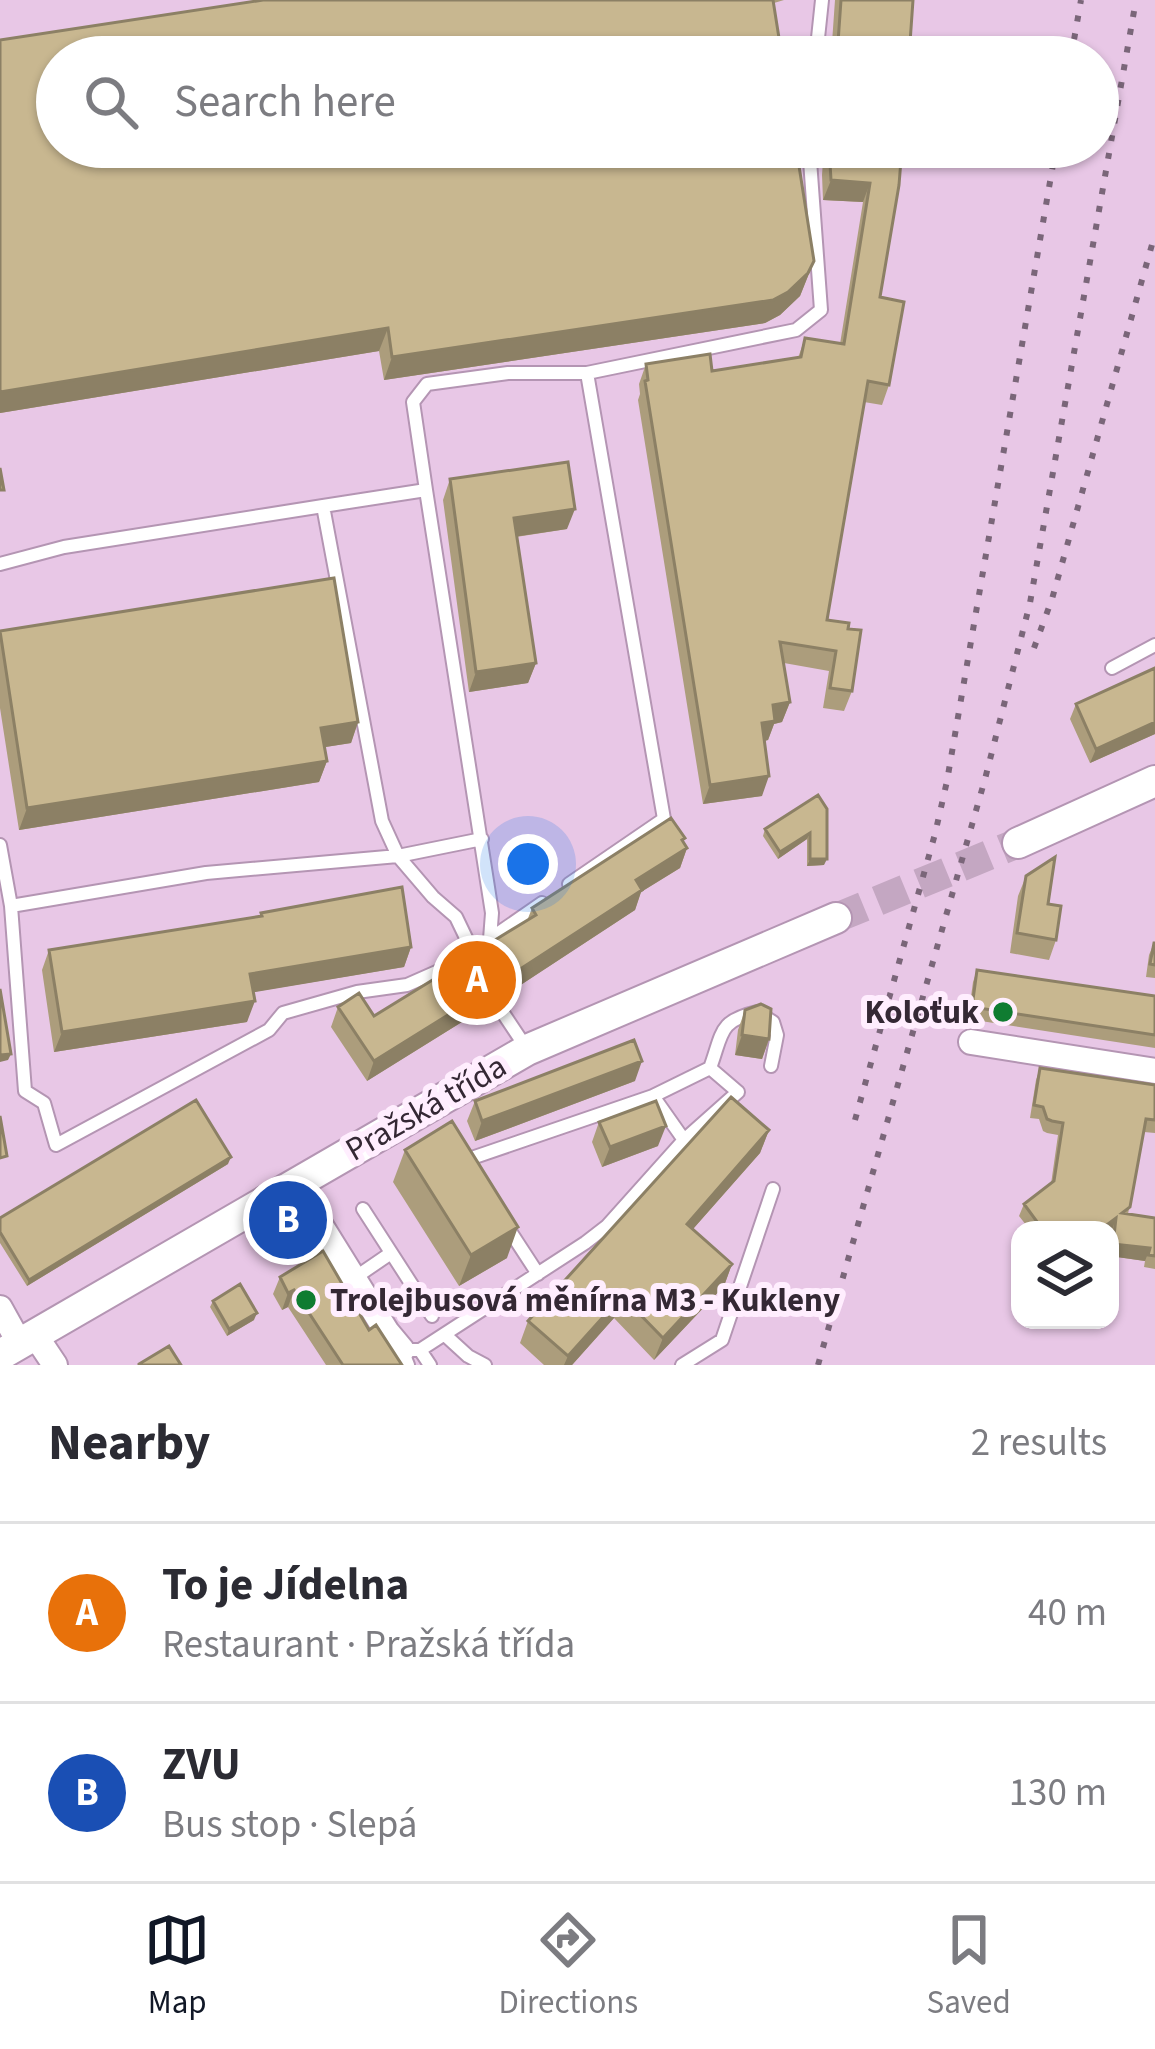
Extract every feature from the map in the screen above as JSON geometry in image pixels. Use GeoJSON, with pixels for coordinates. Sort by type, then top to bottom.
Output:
{"type":"FeatureCollection","features":[{"type":"Feature","properties":{"kind":"street"},"geometry":{"type":"LineString","coordinates":[[1018,843],[1154,782]]}},
{"type":"Feature","properties":{"kind":"street","name":"Pražská třída"},"geometry":{"type":"LineString","coordinates":[[18,1344],[295,1184],[431,1113],[527,1050],[836,918]]}},
{"type":"Feature","properties":{"kind":"street"},"geometry":{"type":"LineString","coordinates":[[971,1042],[1155,1071]]}},
{"type":"Feature","properties":{"kind":"street"},"geometry":{"type":"LineString","coordinates":[[295,1184],[353,1279],[410,1355]]}},
{"type":"Feature","properties":{"kind":"street"},"geometry":{"type":"LineString","coordinates":[[0,1308],[18,1344],[55,1365]]}},
{"type":"Feature","properties":{"kind":"lane"},"geometry":{"type":"LineString","coordinates":[[818,36],[822,0]]}},
{"type":"Feature","properties":{"kind":"lane"},"geometry":{"type":"LineString","coordinates":[[490,939],[492,914],[482,839],[412,402],[427,384],[508,374],[587,374],[796,330],[821,310],[811,168]]}},
{"type":"Feature","properties":{"kind":"lane"},"geometry":{"type":"LineString","coordinates":[[0,845],[11,906],[25,1091],[44,1103],[56,1145],[269,1030],[283,1013],[357,992],[407,985],[477,960],[490,939],[664,819],[587,374]]}},
{"type":"Feature","properties":{"kind":"lane"},"geometry":{"type":"LineString","coordinates":[[0,563],[64,547],[426,490]]}},
{"type":"Feature","properties":{"kind":"lane"},"geometry":{"type":"LineString","coordinates":[[323,506],[382,820],[398,856],[456,917],[477,960]]}},
{"type":"Feature","properties":{"kind":"lane"},"geometry":{"type":"LineString","coordinates":[[1112,668],[1155,645]]}},
{"type":"Feature","properties":{"kind":"lane"},"geometry":{"type":"LineString","coordinates":[[11,906],[206,873],[398,856],[482,839]]}},
{"type":"Feature","properties":{"kind":"lane"},"geometry":{"type":"LineString","coordinates":[[495,1001],[527,1050]]}},
{"type":"Feature","properties":{"kind":"lane"},"geometry":{"type":"LineString","coordinates":[[463,1161],[653,1096],[710,1067],[726,1024],[737,1016],[758,1012],[773,1022],[777,1035],[771,1066]]}},
{"type":"Feature","properties":{"kind":"lane"},"geometry":{"type":"LineString","coordinates":[[410,1355],[607,1226],[684,1140],[738,1092],[710,1067]]}},
{"type":"Feature","properties":{"kind":"lane"},"geometry":{"type":"LineString","coordinates":[[653,1096],[684,1140]]}},
{"type":"Feature","properties":{"kind":"lane"},"geometry":{"type":"LineString","coordinates":[[451,1146],[475,1179]]}},
{"type":"Feature","properties":{"kind":"lane"},"geometry":{"type":"LineString","coordinates":[[710,1365],[773,1189]]}},
{"type":"Feature","properties":{"kind":"lane"},"geometry":{"type":"LineString","coordinates":[[363,1209],[432,1316]]}},
{"type":"Feature","properties":{"kind":"lane"},"geometry":{"type":"LineString","coordinates":[[498,1214],[538,1274]]}},
{"type":"Feature","properties":{"kind":"lane"},"geometry":{"type":"LineString","coordinates":[[353,1279],[392,1253]]}},
{"type":"Feature","properties":{"kind":"lane"},"geometry":{"type":"LineString","coordinates":[[445,1335],[484,1365]]}},
{"type":"Feature","properties":{"kind":"lane"},"geometry":{"type":"LineString","coordinates":[[682,1365],[722,1340]]}},
{"type":"Feature","properties":{"kind":"lane"},"geometry":{"type":"LineString","coordinates":[[410,1355],[430,1365]]}},
{"type":"Feature","properties":{"kind":"building"},"geometry":{"type":"Polygon","coordinates":[[[263,0],[773,0],[779,36],[36,36],[36,168],[799,168],[814,261],[808,273],[773,300],[392,357],[388,328],[0,392],[0,40],[263,0]]]}},
{"type":"Feature","properties":{"kind":"building"},"geometry":{"type":"Polygon","coordinates":[[[841,0],[913,0],[910,36],[838,36],[841,0]]]}},
{"type":"Feature","properties":{"kind":"building"},"geometry":{"type":"Polygon","coordinates":[[[830,168],[900,168],[880,297],[904,302],[889,385],[868,381],[827,620],[861,630],[852,691],[830,688],[836,651],[780,642],[790,702],[773,705],[775,721],[762,723],[769,776],[710,785],[646,364],[710,354],[712,371],[801,357],[805,338],[844,344],[870,183],[831,180],[830,168]]]}},
{"type":"Feature","properties":{"kind":"building"},"geometry":{"type":"Polygon","coordinates":[[[568,462],[575,509],[514,518],[536,663],[476,672],[450,479],[568,462]]]}},
{"type":"Feature","properties":{"kind":"building"},"geometry":{"type":"Polygon","coordinates":[[[334,578],[358,722],[321,728],[327,761],[27,808],[0,631],[334,578]]]}},
{"type":"Feature","properties":{"kind":"building"},"geometry":{"type":"Polygon","coordinates":[[[1155,668],[1155,722],[1096,749],[1076,704],[1155,668]]]}},
{"type":"Feature","properties":{"kind":"building"},"geometry":{"type":"Polygon","coordinates":[[[818,795],[827,809],[827,859],[810,859],[810,833],[780,852],[765,829],[818,795]]]}},
{"type":"Feature","properties":{"kind":"building"},"geometry":{"type":"Polygon","coordinates":[[[671,818],[687,848],[636,880],[642,890],[511,975],[498,972],[493,987],[374,1061],[338,1007],[359,993],[374,1016],[478,952],[492,955],[495,940],[536,915],[532,908],[671,818]]]}},
{"type":"Feature","properties":{"kind":"building"},"geometry":{"type":"Polygon","coordinates":[[[1055,857],[1048,904],[1061,906],[1056,940],[1017,933],[1026,876],[1055,857]]]}},
{"type":"Feature","properties":{"kind":"building"},"geometry":{"type":"Polygon","coordinates":[[[402,887],[411,947],[250,974],[255,1001],[62,1032],[49,950],[262,916],[402,887]]]}},
{"type":"Feature","properties":{"kind":"building"},"geometry":{"type":"Polygon","coordinates":[[[977,970],[1155,996],[1155,1035],[972,1007],[977,970]]]}},
{"type":"Feature","properties":{"kind":"building"},"geometry":{"type":"Polygon","coordinates":[[[0,989],[11,1054],[0,1055],[0,989]]]}},
{"type":"Feature","properties":{"kind":"building"},"geometry":{"type":"Polygon","coordinates":[[[761,1004],[771,1009],[769,1039],[742,1035],[745,1010],[761,1004]]]}},
{"type":"Feature","properties":{"kind":"building"},"geometry":{"type":"Polygon","coordinates":[[[634,1040],[642,1061],[482,1121],[475,1101],[634,1040]]]}},
{"type":"Feature","properties":{"kind":"building"},"geometry":{"type":"Polygon","coordinates":[[[1040,1068],[1155,1085],[1155,1120],[1146,1119],[1130,1207],[1122,1213],[1155,1218],[1155,1256],[1148,1255],[1150,1248],[1119,1245],[1116,1218],[1036,1221],[1024,1204],[1054,1181],[1063,1123],[1047,1119],[1043,1107],[1034,1105],[1040,1068]]]}},
{"type":"Feature","properties":{"kind":"building"},"geometry":{"type":"Polygon","coordinates":[[[731,1097],[769,1130],[687,1224],[732,1264],[663,1338],[622,1296],[568,1356],[528,1321],[731,1097]]]}},
{"type":"Feature","properties":{"kind":"building"},"geometry":{"type":"Polygon","coordinates":[[[196,1100],[231,1157],[29,1280],[0,1232],[0,1218],[196,1100]]]}},
{"type":"Feature","properties":{"kind":"building"},"geometry":{"type":"Polygon","coordinates":[[[656,1101],[666,1126],[610,1147],[599,1122],[656,1101]]]}},
{"type":"Feature","properties":{"kind":"building"},"geometry":{"type":"Polygon","coordinates":[[[0,1116],[7,1156],[0,1158],[0,1116]]]}},
{"type":"Feature","properties":{"kind":"building"},"geometry":{"type":"Polygon","coordinates":[[[452,1121],[518,1227],[471,1255],[405,1150],[452,1121]]]}},
{"type":"Feature","properties":{"kind":"building"},"geometry":{"type":"Polygon","coordinates":[[[323,1251],[369,1330],[376,1325],[402,1365],[343,1365],[294,1290],[288,1293],[280,1277],[323,1251]]]}},
{"type":"Feature","properties":{"kind":"building"},"geometry":{"type":"Polygon","coordinates":[[[240,1284],[257,1313],[229,1329],[213,1301],[240,1284]]]}},
{"type":"Feature","properties":{"kind":"building"},"geometry":{"type":"Polygon","coordinates":[[[169,1346],[181,1365],[139,1365],[139,1364],[169,1346]]]}},
{"type":"Feature","properties":{"kind":"tunnel"},"geometry":{"type":"LineString","coordinates":[[836,918],[1018,843]]}},
{"type":"Feature","properties":{"kind":"railway"},"geometry":{"type":"LineString","coordinates":[[1075,36],[1081,0]]}},
{"type":"Feature","properties":{"kind":"railway"},"geometry":{"type":"LineString","coordinates":[[1119,97],[1136,0]]}},
{"type":"Feature","properties":{"kind":"railway"},"geometry":{"type":"LineString","coordinates":[[855,1120],[947,781],[1052,168]]}},
{"type":"Feature","properties":{"kind":"railway"},"geometry":{"type":"LineString","coordinates":[[818,1365],[985,779],[1030,603],[1106,168]]}},
{"type":"Feature","properties":{"kind":"railway"},"geometry":{"type":"LineString","coordinates":[[1034,648],[1155,234]]}},
{"type":"Feature","properties":{"kind":"place","name":"To je Jídelna"},"geometry":{"type":"Point","coordinates":[477,980]}},
{"type":"Feature","properties":{"kind":"place","name":"Koloťuk"},"geometry":{"type":"Point","coordinates":[1003,1012]}},
{"type":"Feature","properties":{"kind":"place","name":"ZVU"},"geometry":{"type":"Point","coordinates":[288,1220]}},
{"type":"Feature","properties":{"kind":"place","name":"Trolejbusová měnírna M3 - Kukleny"},"geometry":{"type":"Point","coordinates":[306,1300]}}]}
